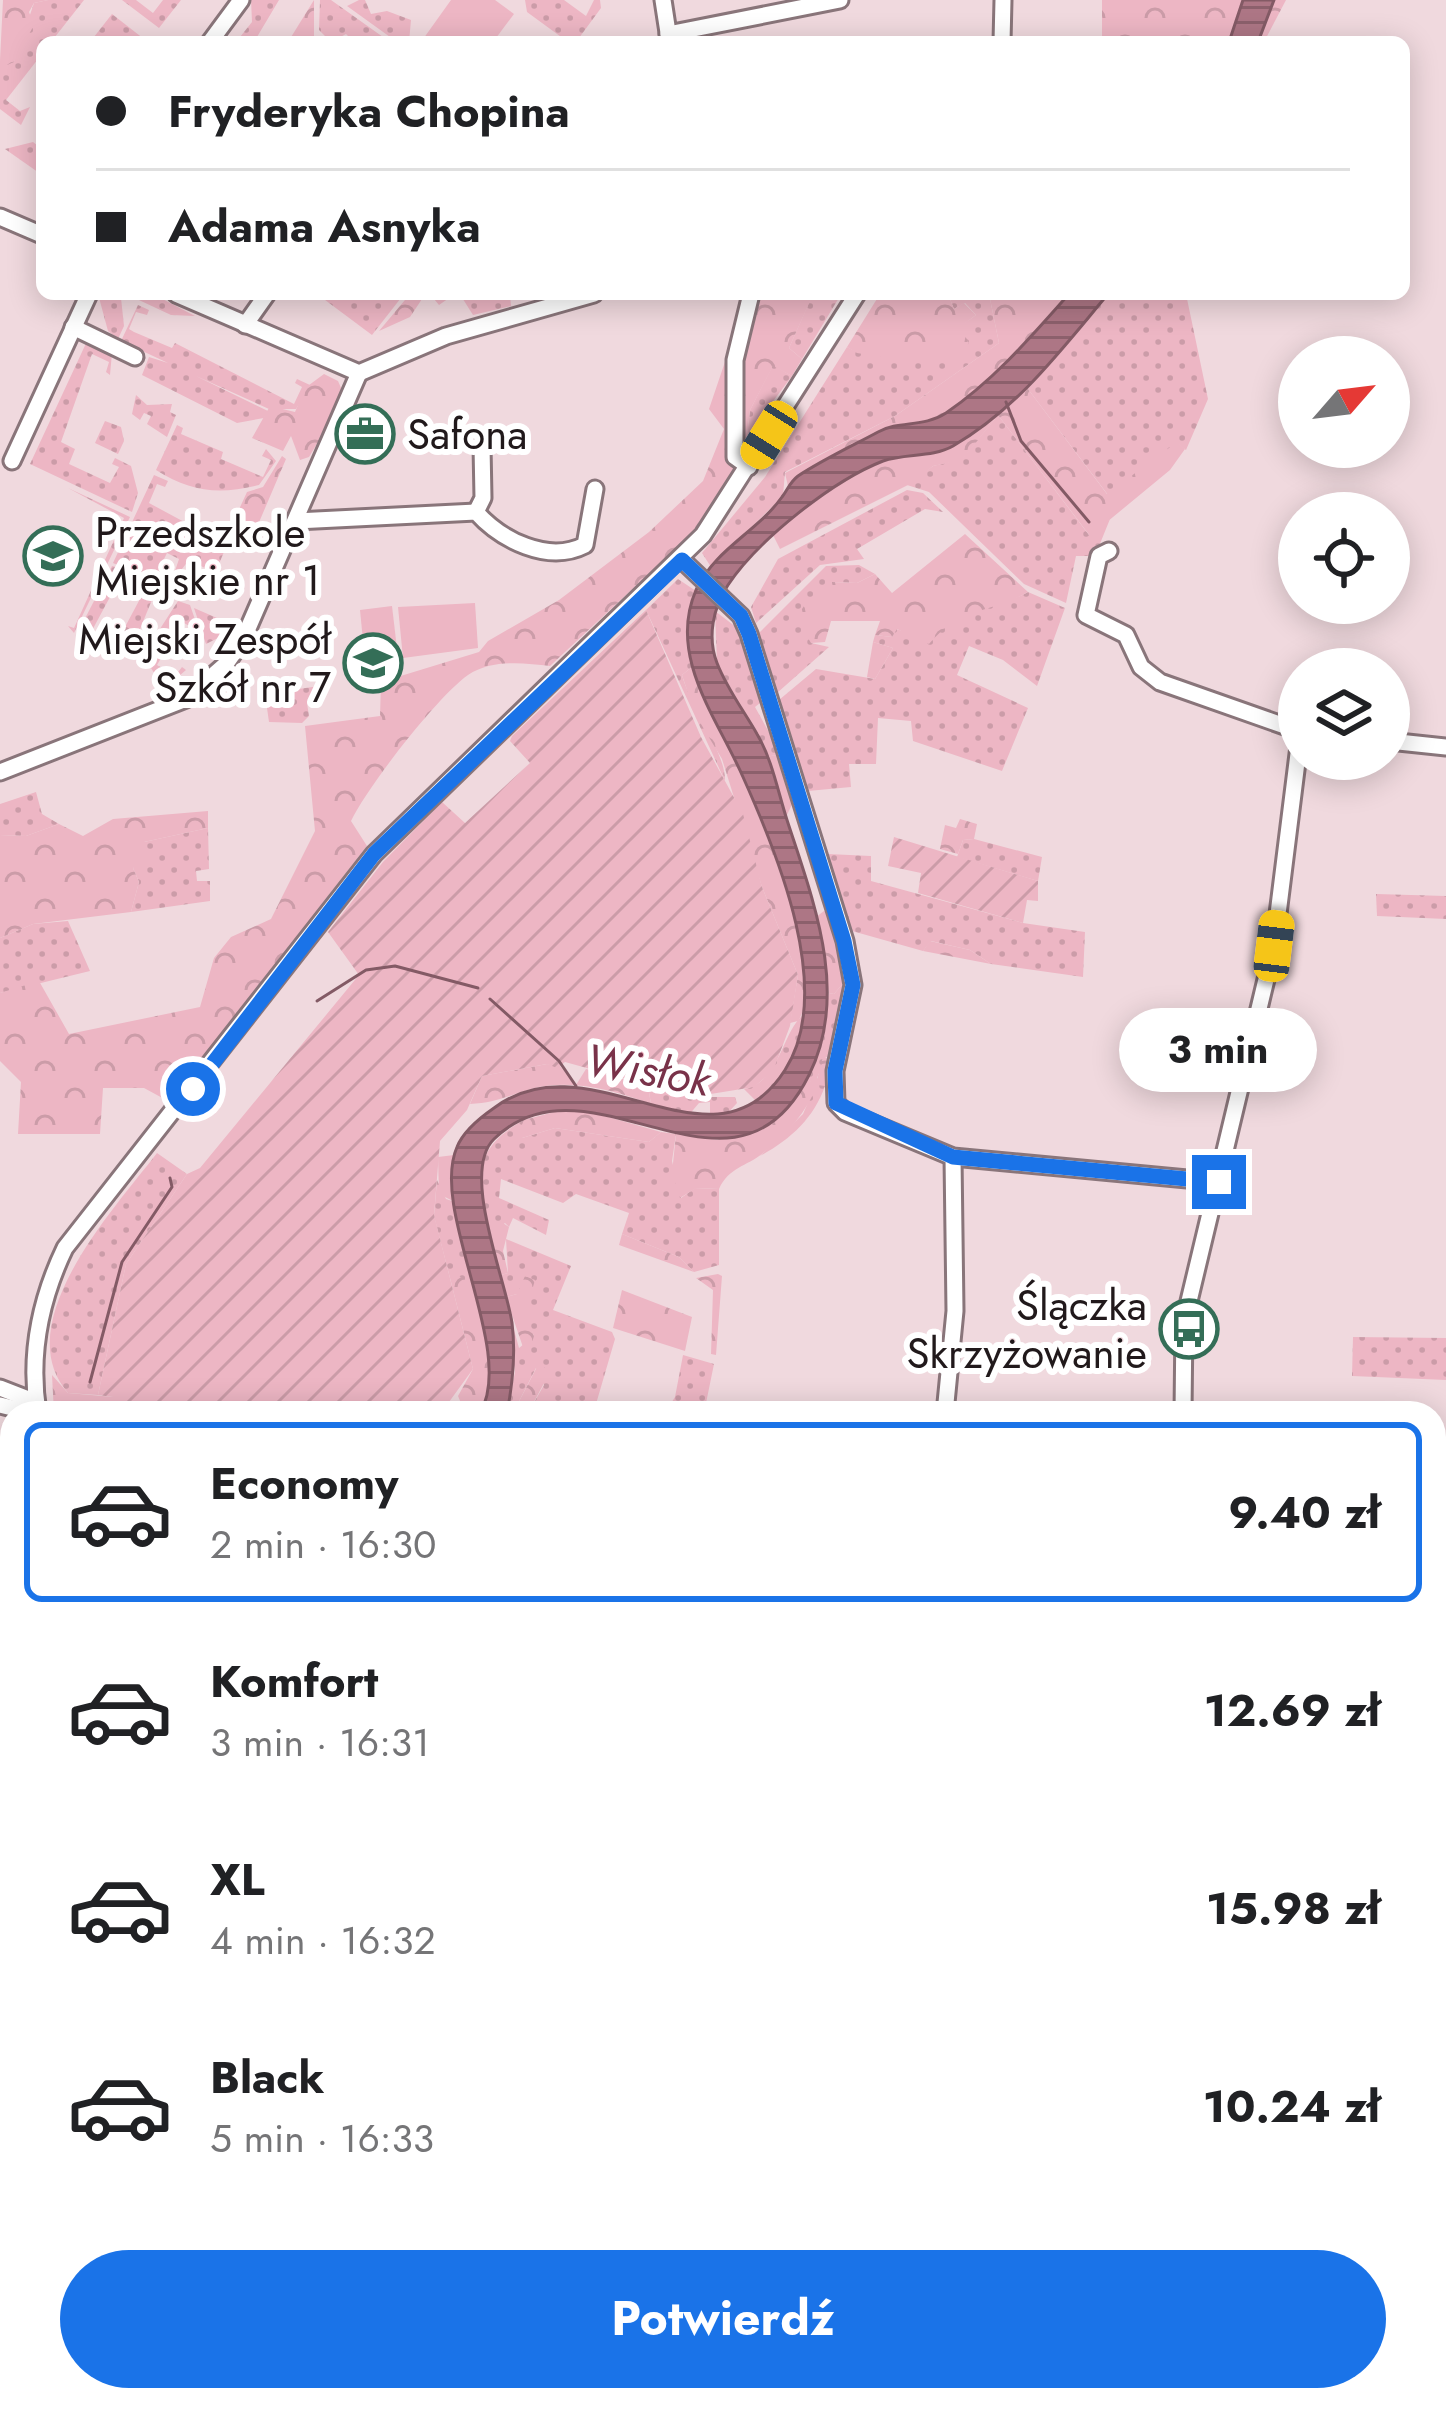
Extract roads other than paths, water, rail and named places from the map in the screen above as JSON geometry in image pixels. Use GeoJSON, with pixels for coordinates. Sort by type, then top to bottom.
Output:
{"type":"FeatureCollection","features":[{"type":"Feature","properties":{"kind":"street"},"geometry":{"type":"LineString","coordinates":[[214,36],[241,0]]}},
{"type":"Feature","properties":{"kind":"street"},"geometry":{"type":"LineString","coordinates":[[663,0],[669,36]]}},
{"type":"Feature","properties":{"kind":"street"},"geometry":{"type":"LineString","coordinates":[[678,36],[840,0]]}},
{"type":"Feature","properties":{"kind":"street"},"geometry":{"type":"LineString","coordinates":[[1001,36],[1003,0]]}},
{"type":"Feature","properties":{"kind":"street"},"geometry":{"type":"LineString","coordinates":[[0,217],[36,232]]}},
{"type":"Feature","properties":{"kind":"street"},"geometry":{"type":"LineString","coordinates":[[12,461],[86,300]]}},
{"type":"Feature","properties":{"kind":"street"},"geometry":{"type":"LineString","coordinates":[[189,300],[358,374]]}},
{"type":"Feature","properties":{"kind":"street"},"geometry":{"type":"LineString","coordinates":[[244,325],[263,300]]}},
{"type":"Feature","properties":{"kind":"street"},"geometry":{"type":"LineString","coordinates":[[0,772],[199,691],[243,640],[358,374],[446,336],[573,300]]}},
{"type":"Feature","properties":{"kind":"street"},"geometry":{"type":"LineString","coordinates":[[749,467],[735,457],[733,396],[735,360],[750,300]]}},
{"type":"Feature","properties":{"kind":"street"},"geometry":{"type":"LineString","coordinates":[[26,1401],[48,1283],[65,1248],[364,867],[686,563],[853,300]]}},
{"type":"Feature","properties":{"kind":"street"},"geometry":{"type":"LineString","coordinates":[[73,327],[135,357]]}},
{"type":"Feature","properties":{"kind":"street"},"geometry":{"type":"LineString","coordinates":[[476,512],[483,498],[482,446]]}},
{"type":"Feature","properties":{"kind":"street"},"geometry":{"type":"LineString","coordinates":[[476,512],[495,534],[529,547],[571,552],[585,544],[595,489]]}},
{"type":"Feature","properties":{"kind":"street"},"geometry":{"type":"LineString","coordinates":[[296,521],[476,512]]}},
{"type":"Feature","properties":{"kind":"street"},"geometry":{"type":"LineString","coordinates":[[1109,551],[1099,556],[1086,614],[1126,635],[1151,677],[1278,723]]}},
{"type":"Feature","properties":{"kind":"street"},"geometry":{"type":"LineString","coordinates":[[686,563],[741,616],[802,801],[853,985],[835,1071],[836,1103],[953,1157],[1219,1182]]}},
{"type":"Feature","properties":{"kind":"street"},"geometry":{"type":"LineString","coordinates":[[1410,743],[1446,747]]}},
{"type":"Feature","properties":{"kind":"street"},"geometry":{"type":"LineString","coordinates":[[1183,1401],[1184,1322],[1274,946],[1295,780]]}},
{"type":"Feature","properties":{"kind":"street"},"geometry":{"type":"LineString","coordinates":[[946,1401],[955,1311],[953,1157]]}},
{"type":"Feature","properties":{"kind":"street"},"geometry":{"type":"LineString","coordinates":[[7,1389],[35,1365]]}},
{"type":"Feature","properties":{"kind":"waterway"},"geometry":{"type":"LineString","coordinates":[[1006,402],[1021,441],[1089,522]]}},
{"type":"Feature","properties":{"kind":"waterway"},"geometry":{"type":"LineString","coordinates":[[317,1001],[366,970],[395,966],[478,988]]}},
{"type":"Feature","properties":{"kind":"waterway","name":"Wisłok"},"geometry":{"type":"LineString","coordinates":[[490,999],[559,1061],[576,1086]]}},
{"type":"Feature","properties":{"kind":"waterway"},"geometry":{"type":"LineString","coordinates":[[90,1382],[122,1262],[172,1187],[170,1178]]}},
{"type":"Feature","properties":{"kind":"place","name":"Safona"},"geometry":{"type":"Point","coordinates":[365,434]}},
{"type":"Feature","properties":{"kind":"place","name":"Przedszkole Miejskie nr 1"},"geometry":{"type":"Point","coordinates":[53,556]}},
{"type":"Feature","properties":{"kind":"place","name":"Miejski Zespół Szkół nr 7"},"geometry":{"type":"Point","coordinates":[373,663]}},
{"type":"Feature","properties":{"kind":"place","name":"Ślączka Skrzyżowanie"},"geometry":{"type":"Point","coordinates":[1189,1329]}}]}
